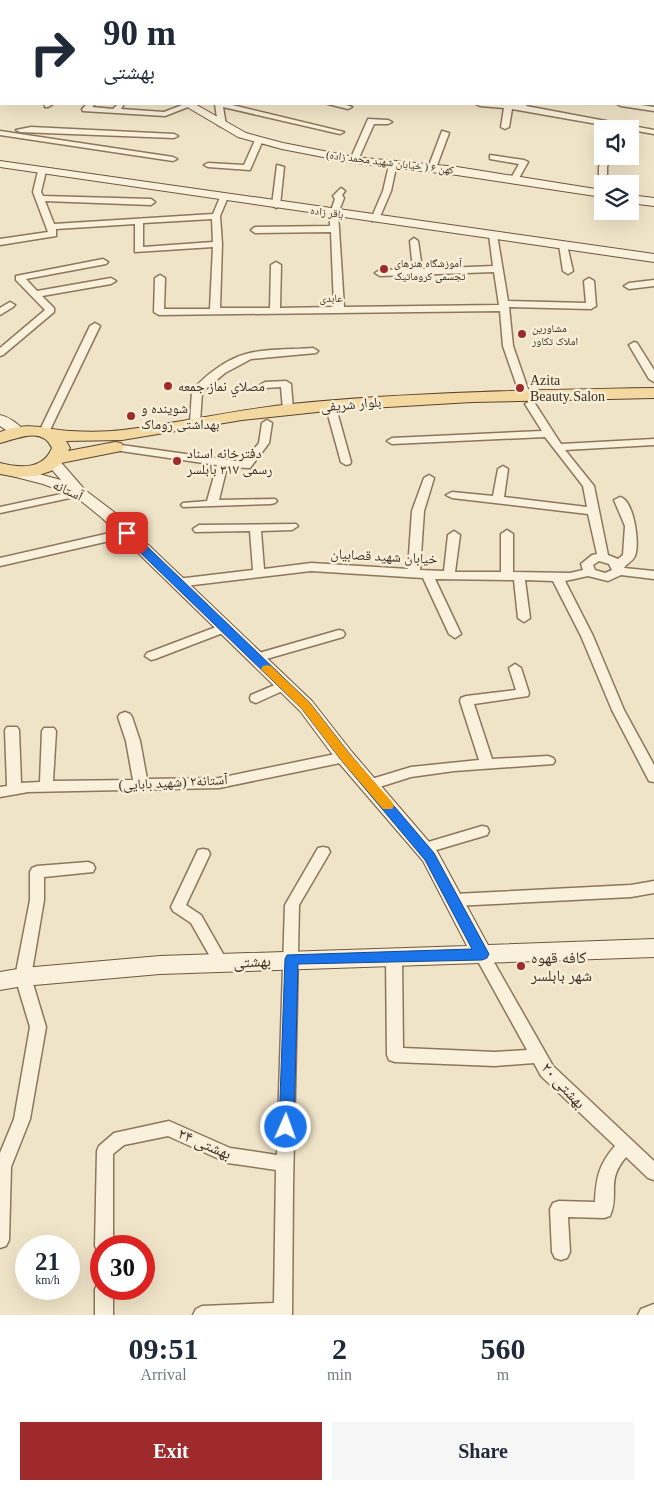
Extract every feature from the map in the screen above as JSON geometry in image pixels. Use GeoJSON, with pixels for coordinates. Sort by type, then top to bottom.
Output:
{"type":"FeatureCollection","features":[{"type":"Feature","properties":{"kind":"main road","name":"بلوار شریفی"},"geometry":{"type":"LineString","coordinates":[[5,470],[28,472],[42,468],[55,461],[106,445],[195,423],[288,410],[375,401],[528,399],[654,393]]}},
{"type":"Feature","properties":{"kind":"main road","name":"بلوار شریفی"},"geometry":{"type":"LineString","coordinates":[[4,431],[47,433],[106,445],[333,415],[528,399],[654,402]]}},
{"type":"Feature","properties":{"kind":"main road"},"geometry":{"type":"LineString","coordinates":[[47,433],[60,443],[60,454],[55,461]]}},
{"type":"Feature","properties":{"kind":"street"},"geometry":{"type":"LineString","coordinates":[[90,105],[86,109],[165,114],[186,105]]}},
{"type":"Feature","properties":{"kind":"street"},"geometry":{"type":"LineString","coordinates":[[115,111],[121,105]]}},
{"type":"Feature","properties":{"kind":"street","name":"کهن ۶ ( خیابان شهید محمد زاده)"},"geometry":{"type":"LineString","coordinates":[[190,105],[222,125],[242,135],[259,140],[354,160],[432,168],[594,193]]}},
{"type":"Feature","properties":{"kind":"street"},"geometry":{"type":"LineString","coordinates":[[219,105],[222,125]]}},
{"type":"Feature","properties":{"kind":"street"},"geometry":{"type":"LineString","coordinates":[[223,105],[340,132]]}},
{"type":"Feature","properties":{"kind":"street"},"geometry":{"type":"LineString","coordinates":[[337,105],[348,107]]}},
{"type":"Feature","properties":{"kind":"street"},"geometry":{"type":"LineString","coordinates":[[494,105],[521,105],[654,132]]}},
{"type":"Feature","properties":{"kind":"street"},"geometry":{"type":"LineString","coordinates":[[505,127],[508,106]]}},
{"type":"Feature","properties":{"kind":"street"},"geometry":{"type":"LineString","coordinates":[[644,106],[654,110]]}},
{"type":"Feature","properties":{"kind":"street"},"geometry":{"type":"LineString","coordinates":[[354,160],[371,121],[388,122]]}},
{"type":"Feature","properties":{"kind":"street"},"geometry":{"type":"LineString","coordinates":[[0,133],[31,129],[174,136]]}},
{"type":"Feature","properties":{"kind":"street"},"geometry":{"type":"LineString","coordinates":[[0,133],[174,159]]}},
{"type":"Feature","properties":{"kind":"street"},"geometry":{"type":"LineString","coordinates":[[432,168],[445,133]]}},
{"type":"Feature","properties":{"kind":"street"},"geometry":{"type":"LineString","coordinates":[[208,165],[247,168],[259,140]]}},
{"type":"Feature","properties":{"kind":"street"},"geometry":{"type":"LineString","coordinates":[[493,157],[524,162],[514,180]]}},
{"type":"Feature","properties":{"kind":"street"},"geometry":{"type":"LineString","coordinates":[[375,219],[387,191],[393,163]]}},
{"type":"Feature","properties":{"kind":"street","name":"باقر زاده"},"geometry":{"type":"LineString","coordinates":[[0,164],[654,258]]}},
{"type":"Feature","properties":{"kind":"street"},"geometry":{"type":"LineString","coordinates":[[276,204],[280,167]]}},
{"type":"Feature","properties":{"kind":"street"},"geometry":{"type":"LineString","coordinates":[[42,170],[37,192],[52,230]]}},
{"type":"Feature","properties":{"kind":"street"},"geometry":{"type":"LineString","coordinates":[[340,310],[334,213],[340,198],[337,196],[341,190]]}},
{"type":"Feature","properties":{"kind":"street"},"geometry":{"type":"LineString","coordinates":[[215,311],[218,244],[216,216],[224,197]]}},
{"type":"Feature","properties":{"kind":"street"},"geometry":{"type":"LineString","coordinates":[[40,198],[151,202]]}},
{"type":"Feature","properties":{"kind":"street"},"geometry":{"type":"LineString","coordinates":[[639,200],[654,202]]}},
{"type":"Feature","properties":{"kind":"street"},"geometry":{"type":"LineString","coordinates":[[0,229],[2,242],[52,230],[216,216]]}},
{"type":"Feature","properties":{"kind":"street"},"geometry":{"type":"LineString","coordinates":[[139,222],[138,250],[218,244]]}},
{"type":"Feature","properties":{"kind":"street"},"geometry":{"type":"LineString","coordinates":[[255,230],[335,229]]}},
{"type":"Feature","properties":{"kind":"street"},"geometry":{"type":"LineString","coordinates":[[494,236],[508,346],[528,399],[549,434],[588,486],[602,557]]}},
{"type":"Feature","properties":{"kind":"street"},"geometry":{"type":"LineString","coordinates":[[414,241],[418,272]]}},
{"type":"Feature","properties":{"kind":"street"},"geometry":{"type":"LineString","coordinates":[[563,245],[568,271]]}},
{"type":"Feature","properties":{"kind":"street"},"geometry":{"type":"LineString","coordinates":[[0,353],[51,310],[19,278],[104,262]]}},
{"type":"Feature","properties":{"kind":"street"},"geometry":{"type":"LineString","coordinates":[[275,311],[276,265]]}},
{"type":"Feature","properties":{"kind":"street"},"geometry":{"type":"LineString","coordinates":[[380,273],[498,269]]}},
{"type":"Feature","properties":{"kind":"street","name":"عابدی"},"geometry":{"type":"LineString","coordinates":[[160,278],[159,312],[591,306],[590,281]]}},
{"type":"Feature","properties":{"kind":"street"},"geometry":{"type":"LineString","coordinates":[[35,294],[112,281]]}},
{"type":"Feature","properties":{"kind":"street"},"geometry":{"type":"LineString","coordinates":[[629,286],[654,283]]}},
{"type":"Feature","properties":{"kind":"street"},"geometry":{"type":"LineString","coordinates":[[0,312],[10,305]]}},
{"type":"Feature","properties":{"kind":"street"},"geometry":{"type":"LineString","coordinates":[[47,433],[95,326]]}},
{"type":"Feature","properties":{"kind":"street"},"geometry":{"type":"LineString","coordinates":[[634,345],[654,379]]}},
{"type":"Feature","properties":{"kind":"street"},"geometry":{"type":"LineString","coordinates":[[195,423],[197,391],[222,370],[239,359],[249,356],[313,351]]}},
{"type":"Feature","properties":{"kind":"street"},"geometry":{"type":"LineString","coordinates":[[265,385],[286,384],[288,410]]}},
{"type":"Feature","properties":{"kind":"street"},"geometry":{"type":"LineString","coordinates":[[333,415],[346,462]]}},
{"type":"Feature","properties":{"kind":"street"},"geometry":{"type":"LineString","coordinates":[[106,445],[246,466],[264,444],[267,423]]}},
{"type":"Feature","properties":{"kind":"street"},"geometry":{"type":"LineString","coordinates":[[392,441],[549,434]]}},
{"type":"Feature","properties":{"kind":"street"},"geometry":{"type":"LineString","coordinates":[[558,447],[654,442]]}},
{"type":"Feature","properties":{"kind":"street"},"geometry":{"type":"LineString","coordinates":[[0,510],[80,493],[55,461]]}},
{"type":"Feature","properties":{"kind":"street"},"geometry":{"type":"LineString","coordinates":[[212,504],[223,463]]}},
{"type":"Feature","properties":{"kind":"street"},"geometry":{"type":"LineString","coordinates":[[498,499],[503,469]]}},
{"type":"Feature","properties":{"kind":"street","name":"آستانه"},"geometry":{"type":"LineString","coordinates":[[5,470],[48,481],[80,493],[127,533],[306,706],[345,757],[430,856],[482,954]]}},
{"type":"Feature","properties":{"kind":"street"},"geometry":{"type":"LineString","coordinates":[[414,573],[418,511],[430,478]]}},
{"type":"Feature","properties":{"kind":"street"},"geometry":{"type":"LineString","coordinates":[[452,495],[594,510]]}},
{"type":"Feature","properties":{"kind":"street"},"geometry":{"type":"LineString","coordinates":[[620,500],[631,526],[629,556],[618,568],[615,574],[603,577],[590,572],[587,564],[596,558],[602,557],[614,561],[618,568],[654,576]]}},
{"type":"Feature","properties":{"kind":"street"},"geometry":{"type":"LineString","coordinates":[[187,505],[271,501]]}},
{"type":"Feature","properties":{"kind":"street"},"geometry":{"type":"LineString","coordinates":[[199,529],[292,526]]}},
{"type":"Feature","properties":{"kind":"street"},"geometry":{"type":"LineString","coordinates":[[255,528],[259,573]]}},
{"type":"Feature","properties":{"kind":"street"},"geometry":{"type":"LineString","coordinates":[[0,562],[127,533]]}},
{"type":"Feature","properties":{"kind":"street"},"geometry":{"type":"LineString","coordinates":[[507,534],[513,576],[524,618]]}},
{"type":"Feature","properties":{"kind":"street"},"geometry":{"type":"LineString","coordinates":[[449,575],[454,535]]}},
{"type":"Feature","properties":{"kind":"street","name":"خیابان شهید قصابیان"},"geometry":{"type":"LineString","coordinates":[[177,583],[311,567],[449,575],[557,577],[570,577],[590,572]]}},
{"type":"Feature","properties":{"kind":"street"},"geometry":{"type":"LineString","coordinates":[[427,574],[455,634]]}},
{"type":"Feature","properties":{"kind":"street"},"geometry":{"type":"LineString","coordinates":[[557,577],[587,636],[618,710],[654,777]]}},
{"type":"Feature","properties":{"kind":"street"},"geometry":{"type":"LineString","coordinates":[[151,656],[224,628]]}},
{"type":"Feature","properties":{"kind":"street"},"geometry":{"type":"LineString","coordinates":[[256,658],[338,634]]}},
{"type":"Feature","properties":{"kind":"street"},"geometry":{"type":"LineString","coordinates":[[487,765],[466,701],[523,693],[514,668]]}},
{"type":"Feature","properties":{"kind":"street"},"geometry":{"type":"LineString","coordinates":[[256,698],[284,685]]}},
{"type":"Feature","properties":{"kind":"street"},"geometry":{"type":"LineString","coordinates":[[125,717],[133,741],[141,784]]}},
{"type":"Feature","properties":{"kind":"street"},"geometry":{"type":"LineString","coordinates":[[12,730],[14,790]]}},
{"type":"Feature","properties":{"kind":"street"},"geometry":{"type":"LineString","coordinates":[[46,787],[49,731]]}},
{"type":"Feature","properties":{"kind":"street","name":"آستانه۲ (شهید بابایی)"},"geometry":{"type":"LineString","coordinates":[[0,792],[46,787],[219,783],[345,757]]}},
{"type":"Feature","properties":{"kind":"street"},"geometry":{"type":"LineString","coordinates":[[370,785],[411,772],[454,766],[548,760]]}},
{"type":"Feature","properties":{"kind":"street"},"geometry":{"type":"LineString","coordinates":[[423,849],[482,831]]}},
{"type":"Feature","properties":{"kind":"street"},"geometry":{"type":"LineString","coordinates":[[202,1315],[283,1314],[292,905],[323,852]]}},
{"type":"Feature","properties":{"kind":"street"},"geometry":{"type":"LineString","coordinates":[[203,854],[178,908],[196,919],[221,963]]}},
{"type":"Feature","properties":{"kind":"street"},"geometry":{"type":"LineString","coordinates":[[0,1240],[3,1167],[22,1119],[38,1027],[23,977],[37,900],[37,872],[88,868]]}},
{"type":"Feature","properties":{"kind":"street"},"geometry":{"type":"LineString","coordinates":[[454,900],[631,892],[654,887]]}},
{"type":"Feature","properties":{"kind":"street","name":"بهشتی"},"geometry":{"type":"LineString","coordinates":[[0,981],[23,977],[160,965],[654,948]]}},
{"type":"Feature","properties":{"kind":"street","name":"بهشتی ۲۰"},"geometry":{"type":"LineString","coordinates":[[482,954],[547,1071],[654,1172]]}},
{"type":"Feature","properties":{"kind":"street"},"geometry":{"type":"LineString","coordinates":[[394,957],[395,1055],[495,1059],[538,1056]]}},
{"type":"Feature","properties":{"kind":"street","name":"بهشتی ۲۴"},"geometry":{"type":"LineString","coordinates":[[104,1235],[105,1151],[120,1138],[169,1128],[228,1156],[285,1164]]}},
{"type":"Feature","properties":{"kind":"street"},"geometry":{"type":"LineString","coordinates":[[561,1252],[559,1209],[604,1210],[604,1187],[609,1165],[625,1146]]}},
{"type":"Feature","properties":{"kind":"street"},"geometry":{"type":"LineString","coordinates":[[104,1300],[104,1315]]}},
{"type":"Feature","properties":{"kind":"street"},"geometry":{"type":"LineString","coordinates":[[647,1315],[654,1313]]}},
{"type":"Feature","properties":{"kind":"slow traffic"},"geometry":{"type":"LineString","coordinates":[[267,669],[306,706],[345,757],[387,806]]}},
{"type":"Feature","properties":{"kind":"place","name":"آموزشگاه هنرهای تجسمی کروماتیک"},"geometry":{"type":"Point","coordinates":[384,269]}},
{"type":"Feature","properties":{"kind":"place","name":"مشاورین املاک تکاور"},"geometry":{"type":"Point","coordinates":[522,334]}},
{"type":"Feature","properties":{"kind":"place","name":"مصلاي نماز جمعه"},"geometry":{"type":"Point","coordinates":[168,386]}},
{"type":"Feature","properties":{"kind":"place","name":"Azita Beauty Salon"},"geometry":{"type":"Point","coordinates":[520,388]}},
{"type":"Feature","properties":{"kind":"place","name":"شوینده و بهداشتی روماک"},"geometry":{"type":"Point","coordinates":[131,416]}},
{"type":"Feature","properties":{"kind":"place","name":"دفترخانه اسناد رسمی ۳۱۷ بابلسر"},"geometry":{"type":"Point","coordinates":[177,461]}},
{"type":"Feature","properties":{"kind":"place","name":"کافه قهوه شهر بابلسر"},"geometry":{"type":"Point","coordinates":[521,966]}},
{"type":"Feature","properties":{"kind":"route"},"geometry":{"type":"LineString","coordinates":[[127,533],[306,706],[345,757],[430,856],[482,954],[291,959],[286,1127]]}}]}
